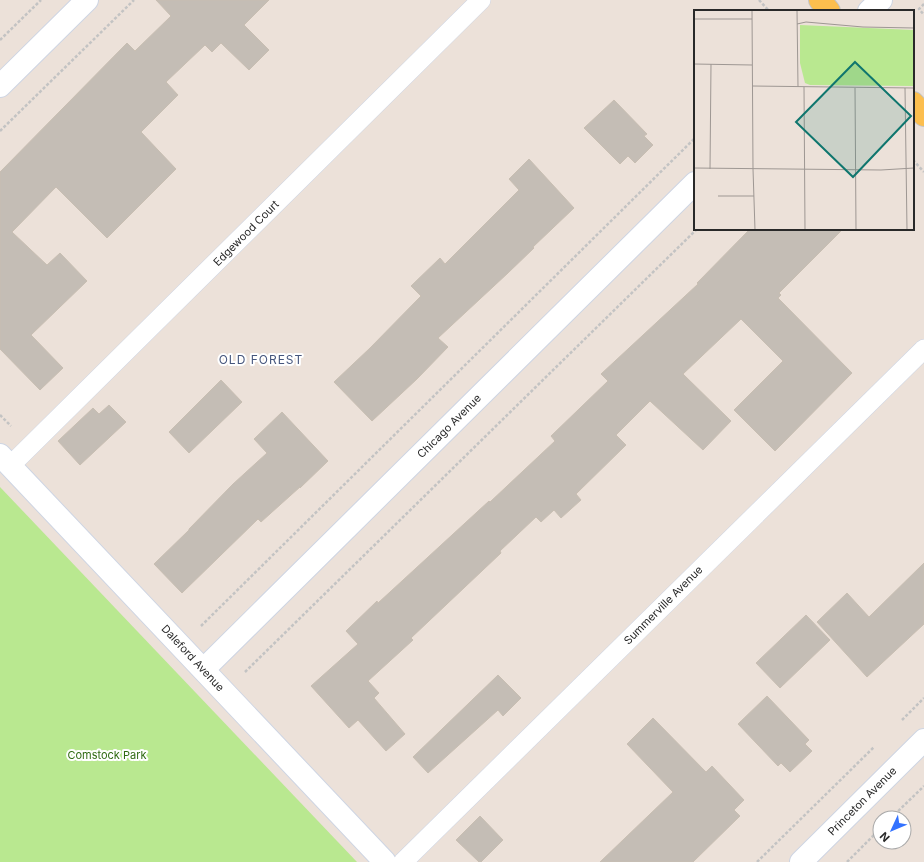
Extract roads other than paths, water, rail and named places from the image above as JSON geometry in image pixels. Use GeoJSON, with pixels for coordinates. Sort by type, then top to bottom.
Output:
{"type":"FeatureCollection","features":[{"type":"Feature","properties":{"kind":"main road"},"geometry":{"type":"LineString","coordinates":[[820,0],[828,10]]}},
{"type":"Feature","properties":{"kind":"main road"},"geometry":{"type":"LineString","coordinates":[[914,104],[924,115]]}},
{"type":"Feature","properties":{"kind":"street"},"geometry":{"type":"LineString","coordinates":[[0,86],[86,0]]}},
{"type":"Feature","properties":{"kind":"street"},"geometry":{"type":"LineString","coordinates":[[870,10],[880,0]]}},
{"type":"Feature","properties":{"kind":"street","name":"Chicago Avenue"},"geometry":{"type":"LineString","coordinates":[[204,669],[694,184]]}},
{"type":"Feature","properties":{"kind":"street","name":"Daleford Avenue"},"geometry":{"type":"LineString","coordinates":[[5,460],[385,862]]}},
{"type":"Feature","properties":{"kind":"street","name":"Princeton Avenue"},"geometry":{"type":"LineString","coordinates":[[801,862],[924,740]]}},
{"type":"Feature","properties":{"kind":"lane","name":"Edgewood Court"},"geometry":{"type":"LineString","coordinates":[[5,460],[481,0]]}},
{"type":"Feature","properties":{"kind":"lane","name":"Summerville Avenue"},"geometry":{"type":"LineString","coordinates":[[403,862],[924,349]]}},
{"type":"Feature","properties":{"kind":"district","name":"OLD FOREST"},"geometry":{"type":"Point","coordinates":[261,359]}},
{"type":"Feature","properties":{"kind":"park label","name":"Comstock Park"},"geometry":{"type":"Point","coordinates":[107,755]}}]}
